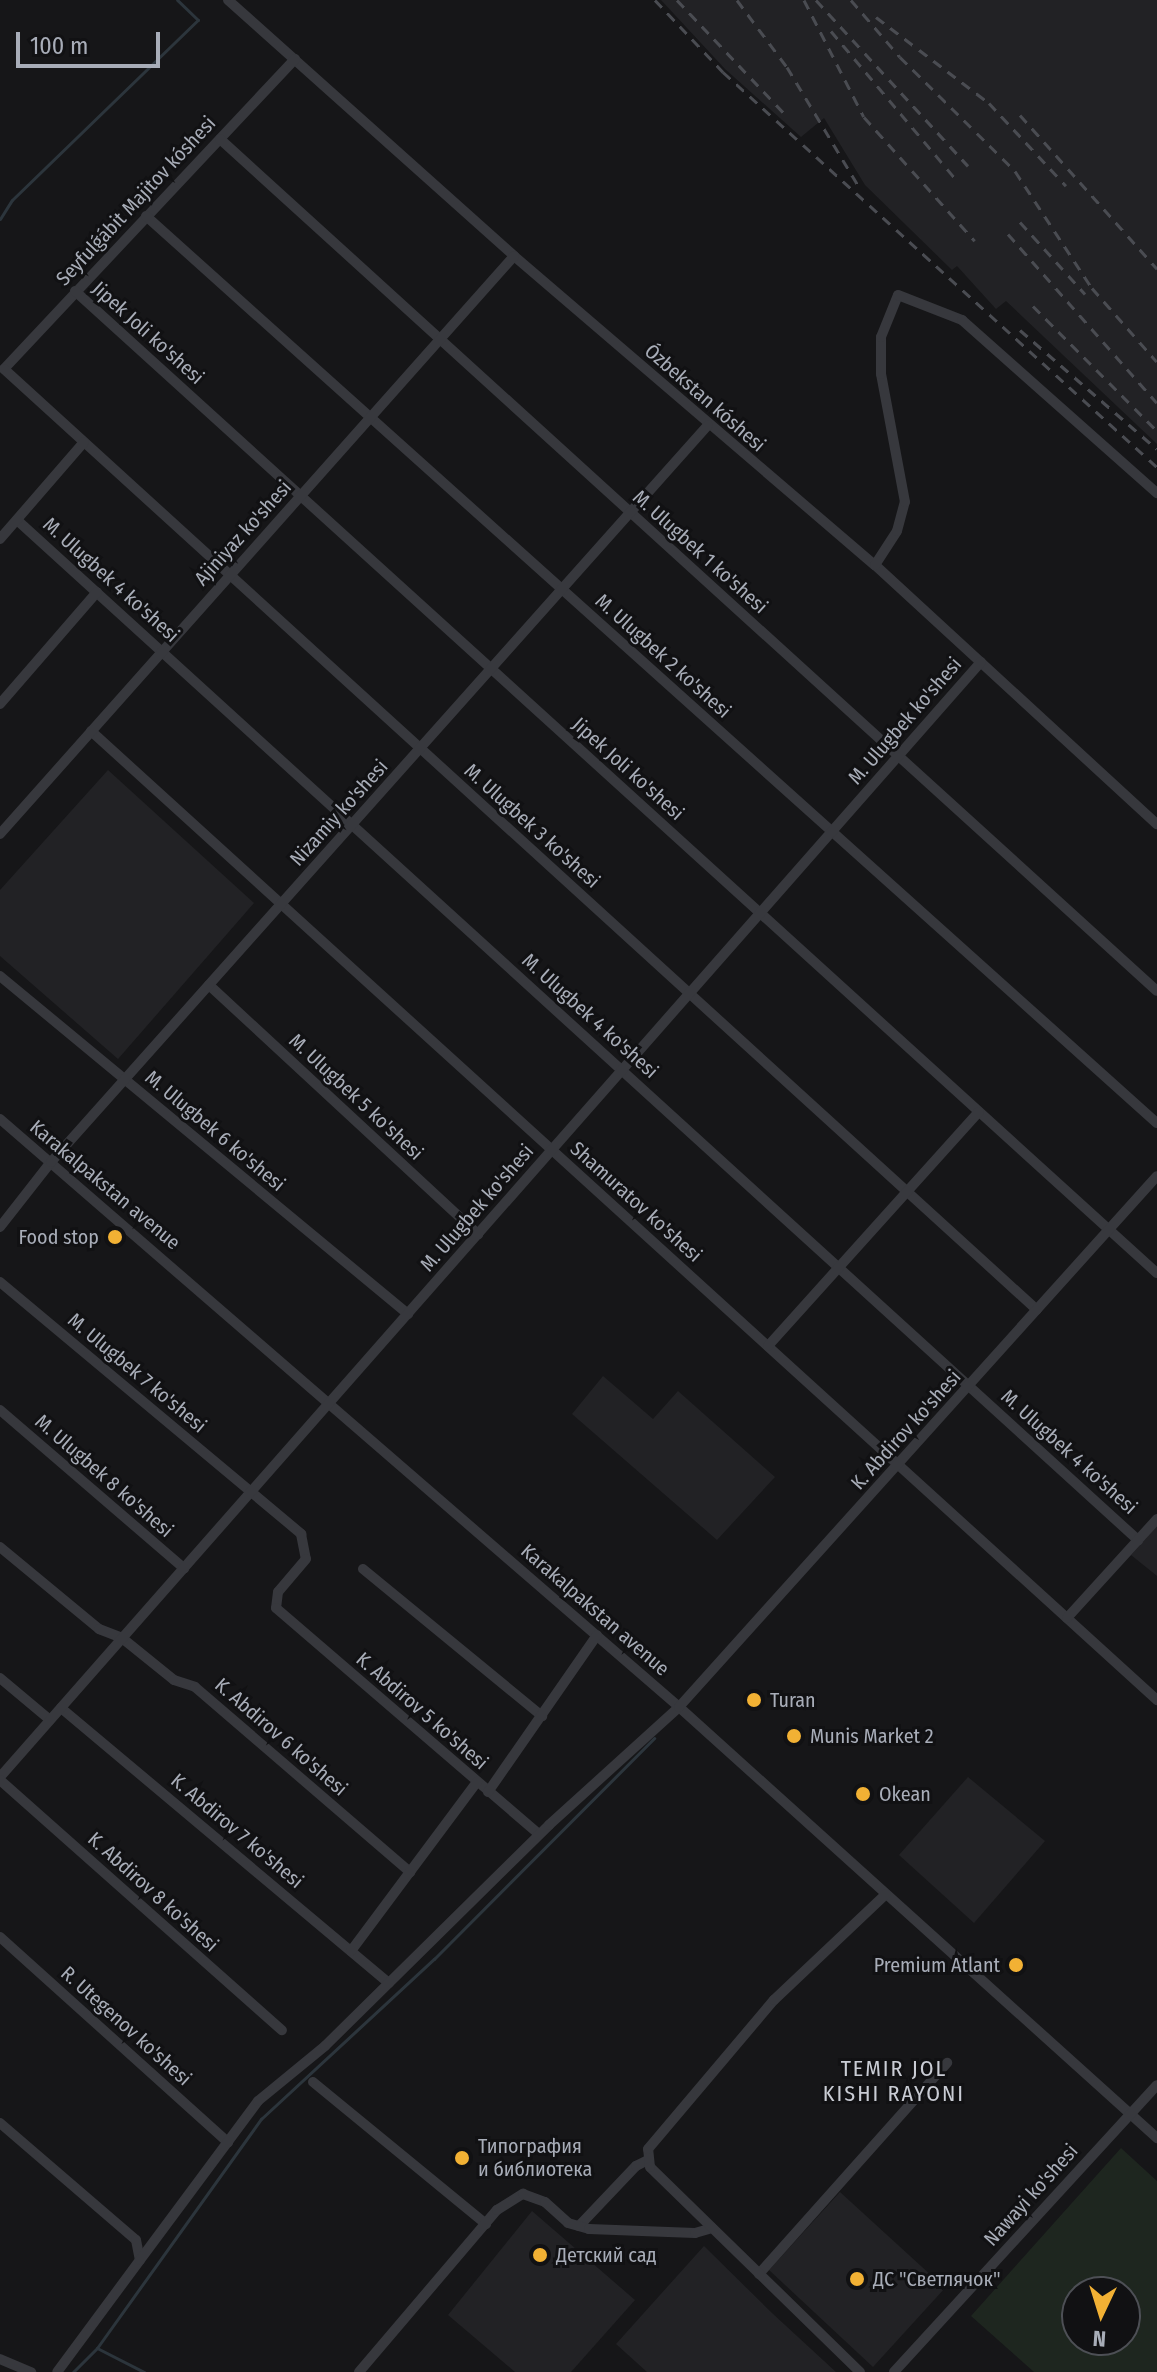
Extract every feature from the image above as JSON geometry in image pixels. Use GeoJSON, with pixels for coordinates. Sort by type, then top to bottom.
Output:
{"type":"FeatureCollection","features":[{"type":"Feature","properties":{"kind":"street","name":"Ózbekstan kóshesi"},"geometry":{"type":"LineString","coordinates":[[228,0],[514,256],[875,565],[1157,824]]}},
{"type":"Feature","properties":{"kind":"street","name":"Seyfulǵábit Majitov kóshesi"},"geometry":{"type":"LineString","coordinates":[[4,369],[295,59]]}},
{"type":"Feature","properties":{"kind":"street","name":"M. Ulugbek 1 ko'shesi"},"geometry":{"type":"LineString","coordinates":[[220,139],[1157,991]]}},
{"type":"Feature","properties":{"kind":"street","name":"M. Ulugbek 2 ko'shesi"},"geometry":{"type":"LineString","coordinates":[[146,216],[1157,1123]]}},
{"type":"Feature","properties":{"kind":"street","name":"Ajiniyaz ko'shesi"},"geometry":{"type":"LineString","coordinates":[[0,834],[514,256]]}},
{"type":"Feature","properties":{"kind":"street","name":"Jipek Joli ko'shesi"},"geometry":{"type":"LineString","coordinates":[[75,291],[1157,1273]]}},
{"type":"Feature","properties":{"kind":"street"},"geometry":{"type":"LineString","coordinates":[[875,565],[897,531],[905,502],[881,374],[881,337],[898,295],[962,320],[1157,493]]}},
{"type":"Feature","properties":{"kind":"street","name":"M. Ulugbek 3 ko'shesi"},"geometry":{"type":"LineString","coordinates":[[4,369],[1037,1310]]}},
{"type":"Feature","properties":{"kind":"street","name":"Nizamiy ko'shesi"},"geometry":{"type":"LineString","coordinates":[[0,1227],[51,1162],[708,425]]}},
{"type":"Feature","properties":{"kind":"street"},"geometry":{"type":"LineString","coordinates":[[0,539],[84,442]]}},
{"type":"Feature","properties":{"kind":"street","name":"M. Ulugbek 4 ko'shesi"},"geometry":{"type":"LineString","coordinates":[[17,520],[1138,1540]]}},
{"type":"Feature","properties":{"kind":"street"},"geometry":{"type":"LineString","coordinates":[[0,704],[97,592]]}},
{"type":"Feature","properties":{"kind":"street","name":"M. Ulugbek ko'shesi"},"geometry":{"type":"LineString","coordinates":[[0,1779],[981,662]]}},
{"type":"Feature","properties":{"kind":"street","name":"Shamuratov ko'shesi"},"geometry":{"type":"LineString","coordinates":[[91,731],[1157,1700]]}},
{"type":"Feature","properties":{"kind":"street","name":"M. Ulugbek 6 ko'shesi"},"geometry":{"type":"LineString","coordinates":[[0,976],[408,1314]]}},
{"type":"Feature","properties":{"kind":"street","name":"M. Ulugbek 5 ko'shesi"},"geometry":{"type":"LineString","coordinates":[[209,985],[478,1234]]}},
{"type":"Feature","properties":{"kind":"street"},"geometry":{"type":"LineString","coordinates":[[768,1346],[979,1112]]}},
{"type":"Feature","properties":{"kind":"street","name":"Karakalpakstan avenue"},"geometry":{"type":"LineString","coordinates":[[0,1119],[330,1400],[679,1707],[1157,2138]]}},
{"type":"Feature","properties":{"kind":"street","name":"K. Abdirov ko'shesi"},"geometry":{"type":"LineString","coordinates":[[57,2372],[258,2101],[325,2046],[539,1834],[679,1707],[1157,1176]]}},
{"type":"Feature","properties":{"kind":"street","name":"M. Ulugbek 7 ko'shesi"},"geometry":{"type":"LineString","coordinates":[[0,1282],[306,1541],[306,1559],[276,1596],[282,1615]]}},
{"type":"Feature","properties":{"kind":"street","name":"M. Ulugbek 8 ko'shesi"},"geometry":{"type":"LineString","coordinates":[[0,1410],[184,1568]]}},
{"type":"Feature","properties":{"kind":"street"},"geometry":{"type":"LineString","coordinates":[[1067,1618],[1157,1519]]}},
{"type":"Feature","properties":{"kind":"street","name":"K. Abdirov 6 ko'shesi"},"geometry":{"type":"LineString","coordinates":[[0,1547],[99,1629],[122,1638],[174,1680],[195,1687],[410,1872]]}},
{"type":"Feature","properties":{"kind":"street"},"geometry":{"type":"LineString","coordinates":[[363,1569],[542,1716]]}},
{"type":"Feature","properties":{"kind":"street","name":"K. Abdirov 5 ko'shesi"},"geometry":{"type":"LineString","coordinates":[[282,1615],[539,1834]]}},
{"type":"Feature","properties":{"kind":"street"},"geometry":{"type":"LineString","coordinates":[[488,1792],[542,1716],[549,1696],[597,1635]]}},
{"type":"Feature","properties":{"kind":"street"},"geometry":{"type":"LineString","coordinates":[[0,1678],[50,1720]]}},
{"type":"Feature","properties":{"kind":"street","name":"K. Abdirov 7 ko'shesi"},"geometry":{"type":"LineString","coordinates":[[61,1708],[389,1983]]}},
{"type":"Feature","properties":{"kind":"street","name":"K. Abdirov 8 ko'shesi"},"geometry":{"type":"LineString","coordinates":[[0,1779],[282,2030]]}},
{"type":"Feature","properties":{"kind":"street"},"geometry":{"type":"LineString","coordinates":[[351,1951],[477,1782]]}},
{"type":"Feature","properties":{"kind":"street"},"geometry":{"type":"LineString","coordinates":[[860,2372],[712,2228],[648,2160],[648,2149],[774,2000],[886,1894]]}},
{"type":"Feature","properties":{"kind":"street","name":"R. Utegenov ko'shesi"},"geometry":{"type":"LineString","coordinates":[[0,1937],[228,2142]]}},
{"type":"Feature","properties":{"kind":"street"},"geometry":{"type":"LineString","coordinates":[[759,2274],[947,2063]]}},
{"type":"Feature","properties":{"kind":"street"},"geometry":{"type":"LineString","coordinates":[[313,2082],[486,2224]]}},
{"type":"Feature","properties":{"kind":"street","name":"Nawayi ko'shesi"},"geometry":{"type":"LineString","coordinates":[[894,2372],[1157,2085]]}},
{"type":"Feature","properties":{"kind":"street"},"geometry":{"type":"LineString","coordinates":[[0,2123],[136,2240],[140,2260]]}},
{"type":"Feature","properties":{"kind":"street"},"geometry":{"type":"LineString","coordinates":[[579,2226],[636,2166],[648,2160]]}},
{"type":"Feature","properties":{"kind":"street"},"geometry":{"type":"LineString","coordinates":[[359,2372],[486,2224],[523,2194],[579,2226],[695,2233],[712,2228]]}},
{"type":"Feature","properties":{"kind":"street"},"geometry":{"type":"LineString","coordinates":[[0,2359],[31,2372]]}},
{"type":"Feature","properties":{"kind":"shaded area"},"geometry":{"type":"Polygon","coordinates":[[[661,0],[1157,0],[1157,444],[1006,301],[996,309],[957,266],[952,270],[865,185],[824,118],[801,137],[725,69],[661,0]]]}},
{"type":"Feature","properties":{"kind":"shaded area"},"geometry":{"type":"Polygon","coordinates":[[[108,770],[254,903],[118,1059],[0,956],[0,890],[108,770]]]}},
{"type":"Feature","properties":{"kind":"shaded area"},"geometry":{"type":"Polygon","coordinates":[[[603,1376],[653,1419],[678,1391],[775,1477],[717,1540],[572,1414],[603,1376]]]}},
{"type":"Feature","properties":{"kind":"shaded area"},"geometry":{"type":"Polygon","coordinates":[[[1157,1526],[1157,1576],[1131,1555],[1157,1526]]]}},
{"type":"Feature","properties":{"kind":"shaded area"},"geometry":{"type":"Polygon","coordinates":[[[968,1777],[1045,1841],[974,1923],[899,1855],[968,1777]]]}},
{"type":"Feature","properties":{"kind":"shaded area"},"geometry":{"type":"Polygon","coordinates":[[[1121,2148],[1157,2181],[1157,2372],[1034,2372],[971,2316],[1121,2148]]]}},
{"type":"Feature","properties":{"kind":"shaded area","name":"ДС \"Светлячок\""},"geometry":{"type":"Polygon","coordinates":[[[840,2192],[945,2288],[873,2367],[769,2270],[840,2192]]]}},
{"type":"Feature","properties":{"kind":"shaded area","name":"Детский сад"},"geometry":{"type":"Polygon","coordinates":[[[532,2211],[635,2300],[571,2372],[515,2372],[448,2315],[532,2211]]]}},
{"type":"Feature","properties":{"kind":"shaded area"},"geometry":{"type":"Polygon","coordinates":[[[704,2246],[836,2372],[647,2372],[616,2344],[704,2246]]]}},
{"type":"Feature","properties":{"kind":"waterway"},"geometry":{"type":"LineString","coordinates":[[0,219],[12,200],[198,20],[177,0]]}},
{"type":"Feature","properties":{"kind":"waterway"},"geometry":{"type":"LineString","coordinates":[[73,2372],[97,2348],[261,2119],[434,1959],[654,1738]]}},
{"type":"Feature","properties":{"kind":"waterway"},"geometry":{"type":"LineString","coordinates":[[97,2348],[144,2372]]}},
{"type":"Feature","properties":{"kind":"railway"},"geometry":{"type":"LineString","coordinates":[[655,0],[723,72],[1157,467]]}},
{"type":"Feature","properties":{"kind":"railway"},"geometry":{"type":"LineString","coordinates":[[677,0],[784,113]]}},
{"type":"Feature","properties":{"kind":"railway"},"geometry":{"type":"LineString","coordinates":[[737,0],[787,67],[859,187]]}},
{"type":"Feature","properties":{"kind":"railway"},"geometry":{"type":"LineString","coordinates":[[804,0],[864,117],[975,241]]}},
{"type":"Feature","properties":{"kind":"railway"},"geometry":{"type":"LineString","coordinates":[[816,0],[968,166]]}},
{"type":"Feature","properties":{"kind":"railway"},"geometry":{"type":"LineString","coordinates":[[851,0],[900,57],[1015,171],[1092,288],[1157,362]]}},
{"type":"Feature","properties":{"kind":"railway"},"geometry":{"type":"LineString","coordinates":[[876,17],[989,103],[1066,186]]}},
{"type":"Feature","properties":{"kind":"railway"},"geometry":{"type":"LineString","coordinates":[[831,31],[955,178]]}},
{"type":"Feature","properties":{"kind":"railway"},"geometry":{"type":"LineString","coordinates":[[1020,115],[1157,269]]}},
{"type":"Feature","properties":{"kind":"railway"},"geometry":{"type":"LineString","coordinates":[[1020,222],[1085,294]]}},
{"type":"Feature","properties":{"kind":"railway"},"geometry":{"type":"LineString","coordinates":[[1008,234],[1157,403]]}},
{"type":"Feature","properties":{"kind":"railway"},"geometry":{"type":"LineString","coordinates":[[1033,306],[1157,431]]}},
{"type":"Feature","properties":{"kind":"railway"},"geometry":{"type":"LineString","coordinates":[[1020,330],[1157,449]]}},
{"type":"Feature","properties":{"kind":"place","name":"Food stop"},"geometry":{"type":"Point","coordinates":[115,1237]}},
{"type":"Feature","properties":{"kind":"place","name":"Turan"},"geometry":{"type":"Point","coordinates":[754,1700]}},
{"type":"Feature","properties":{"kind":"place","name":"Munis Market 2"},"geometry":{"type":"Point","coordinates":[794,1736]}},
{"type":"Feature","properties":{"kind":"place","name":"Okean"},"geometry":{"type":"Point","coordinates":[863,1794]}},
{"type":"Feature","properties":{"kind":"place","name":"Premium Atlant"},"geometry":{"type":"Point","coordinates":[1016,1965]}},
{"type":"Feature","properties":{"kind":"place","name":"Типография и библиотека"},"geometry":{"type":"Point","coordinates":[462,2158]}},
{"type":"Feature","properties":{"kind":"place","name":"Детский сад"},"geometry":{"type":"Point","coordinates":[540,2255]}},
{"type":"Feature","properties":{"kind":"place","name":"ДС \"Светлячок\""},"geometry":{"type":"Point","coordinates":[857,2279]}},
{"type":"Feature","properties":{"kind":"district","name":"TEMIR JOL KISHI RAYONI"},"geometry":{"type":"Point","coordinates":[894,2080]}}]}
